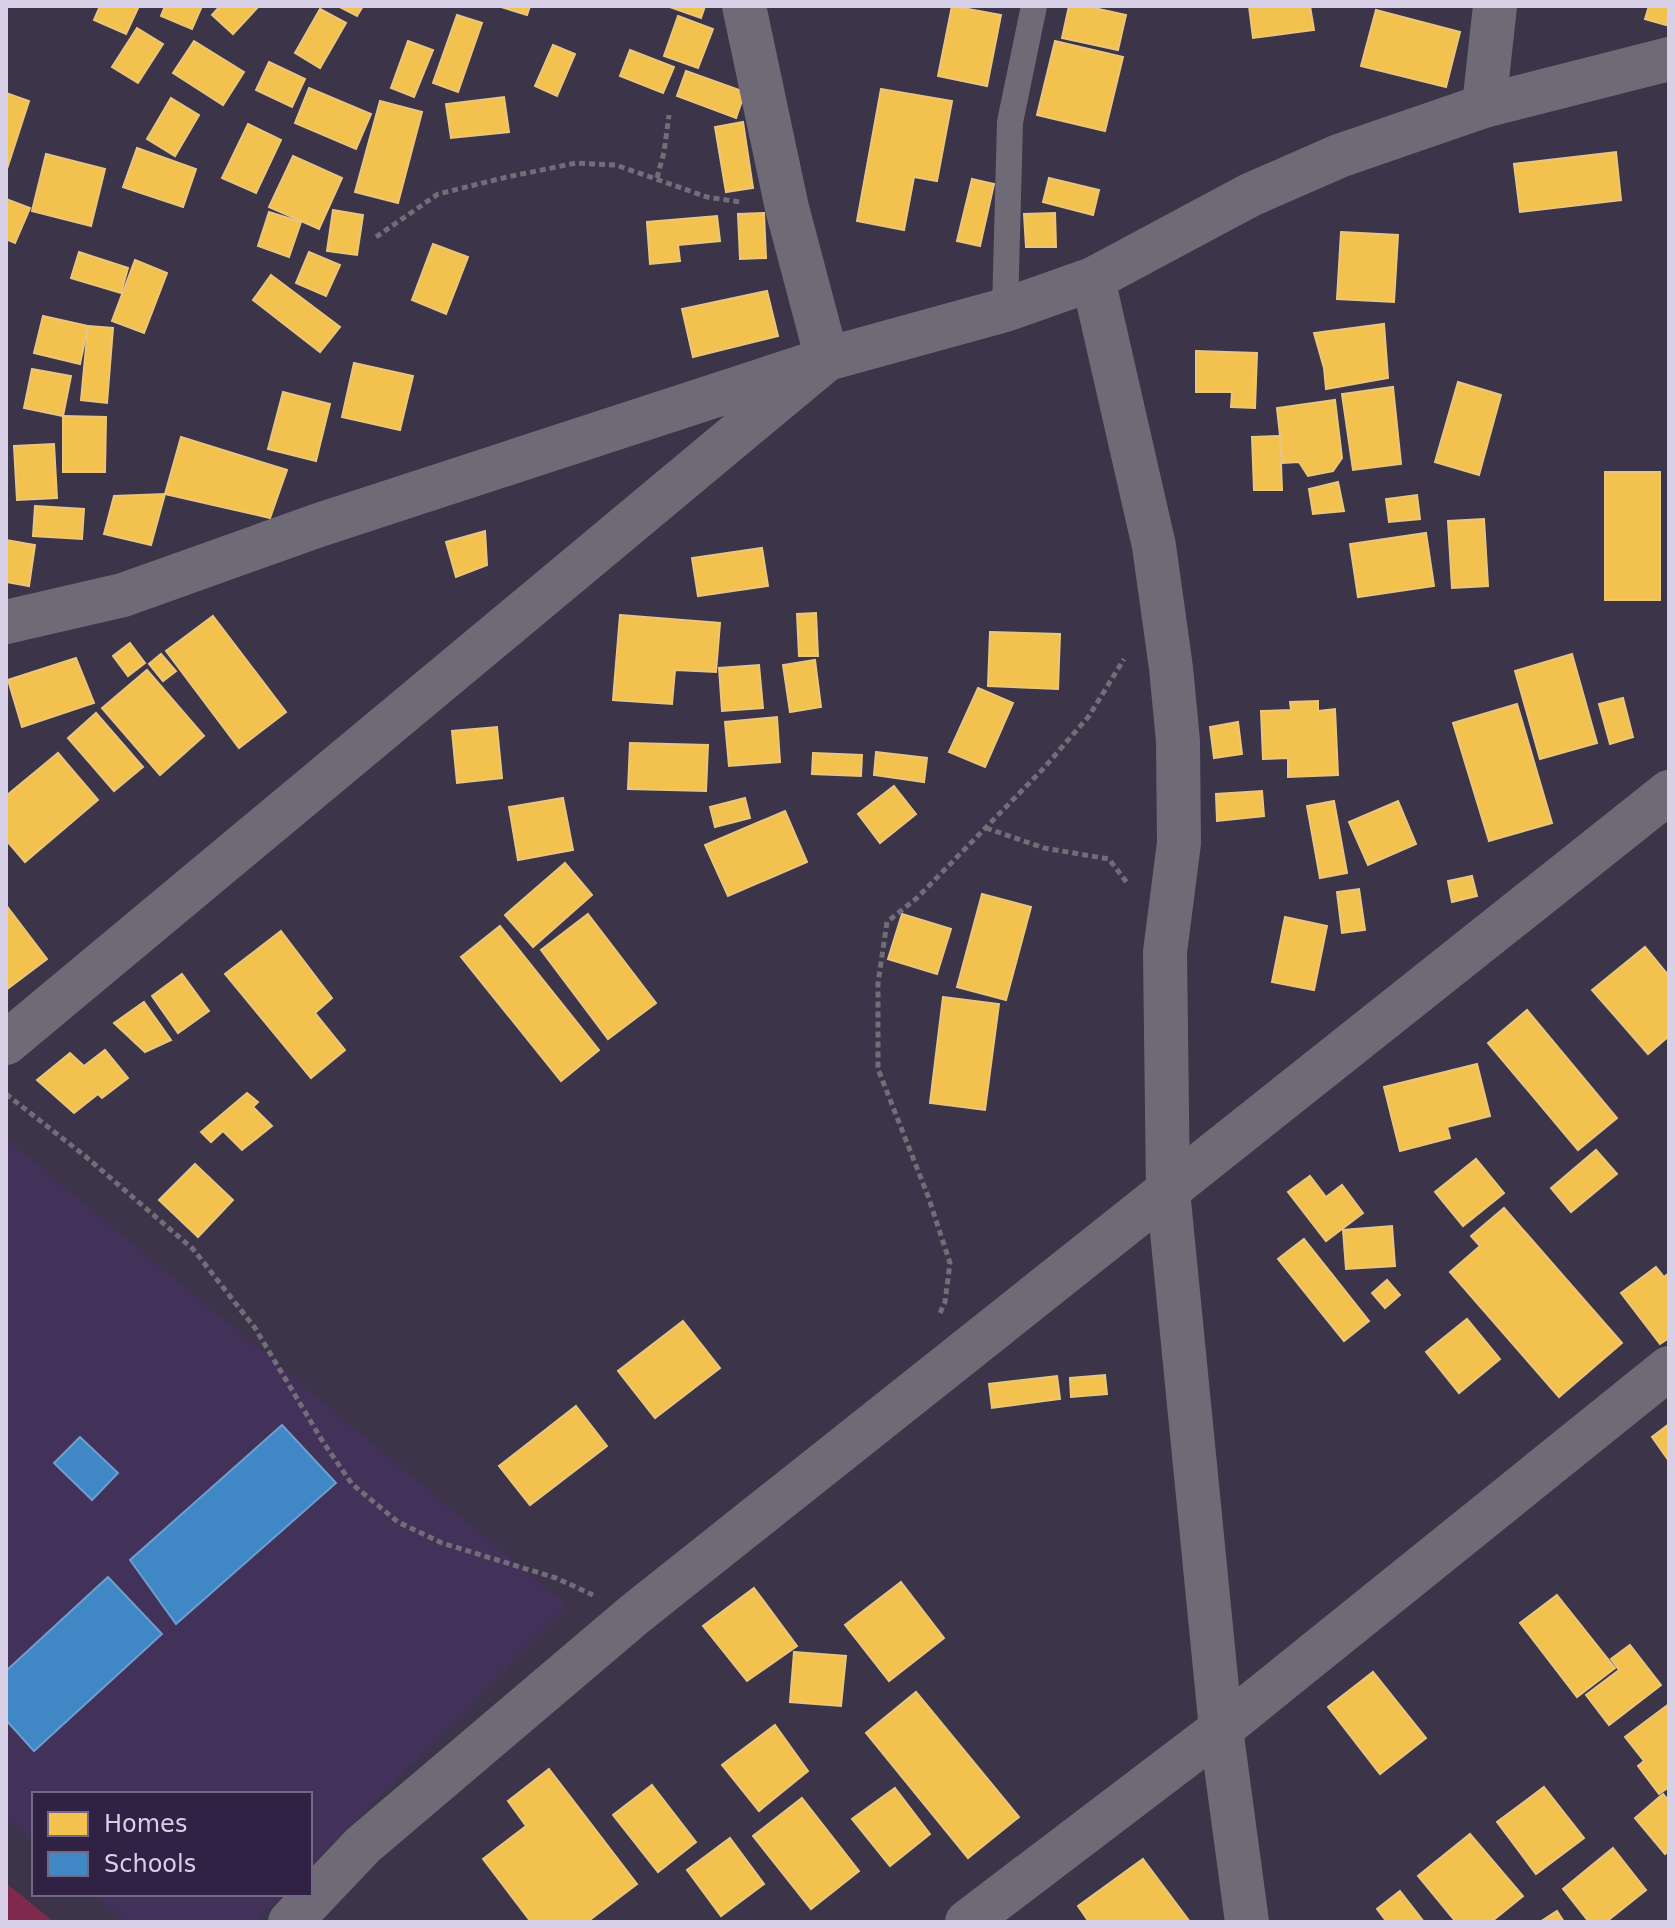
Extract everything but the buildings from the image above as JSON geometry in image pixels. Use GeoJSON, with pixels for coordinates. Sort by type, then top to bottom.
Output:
{"type":"FeatureCollection","features":[{"type":"Feature","properties":{"kind":"street"},"geometry":{"type":"LineString","coordinates":[[744,6],[787,208],[827,359]]}},
{"type":"Feature","properties":{"kind":"street"},"geometry":{"type":"LineString","coordinates":[[1484,106],[1495,6]]}},
{"type":"Feature","properties":{"kind":"street"},"geometry":{"type":"LineString","coordinates":[[6,622],[123,595],[319,525],[827,359],[1005,310],[1093,279],[1250,195],[1339,156],[1484,106],[1669,59]]}},
{"type":"Feature","properties":{"kind":"street"},"geometry":{"type":"LineString","coordinates":[[1093,279],[1154,546],[1178,741],[1179,843],[1165,952],[1168,1191],[1221,1729],[1247,1922]]}},
{"type":"Feature","properties":{"kind":"street"},"geometry":{"type":"LineString","coordinates":[[6,1043],[827,359]]}},
{"type":"Feature","properties":{"kind":"street"},"geometry":{"type":"LineString","coordinates":[[290,1922],[363,1845],[635,1614],[1669,792]]}},
{"type":"Feature","properties":{"kind":"street"},"geometry":{"type":"LineString","coordinates":[[967,1922],[1221,1729],[1669,1368]]}},
{"type":"Feature","properties":{"kind":"lane"},"geometry":{"type":"LineString","coordinates":[[1005,310],[1010,122],[1034,6]]}},
{"type":"Feature","properties":{"kind":"path"},"geometry":{"type":"LineString","coordinates":[[657,178],[669,115]]}},
{"type":"Feature","properties":{"kind":"path"},"geometry":{"type":"LineString","coordinates":[[376,237],[438,194],[576,163],[616,165],[707,197],[787,208]]}},
{"type":"Feature","properties":{"kind":"path"},"geometry":{"type":"LineString","coordinates":[[940,1315],[945,1302],[950,1263],[928,1196],[878,1069],[878,983],[887,922],[917,898],[1043,769],[1089,716],[1126,657]]}},
{"type":"Feature","properties":{"kind":"path"},"geometry":{"type":"LineString","coordinates":[[986,828],[1044,848],[1109,859],[1132,889]]}},
{"type":"Feature","properties":{"kind":"path"},"geometry":{"type":"LineString","coordinates":[[6,1094],[85,1156],[193,1249],[255,1328],[323,1442],[352,1484],[386,1513],[442,1543],[556,1578],[635,1614]]}},
{"type":"Feature","properties":{"kind":"shaded area"},"geometry":{"type":"Polygon","coordinates":[[[6,1138],[568,1606],[312,1865],[312,1792],[32,1792],[32,1841],[6,1819],[6,1138]]]}},
{"type":"Feature","properties":{"kind":"shaded area"},"geometry":{"type":"Polygon","coordinates":[[[6,1883],[54,1922],[6,1922],[6,1883]]]}},
{"type":"Feature","properties":{"kind":"shaded area"},"geometry":{"type":"Polygon","coordinates":[[[95,1896],[281,1896],[255,1922],[126,1922],[95,1896]]]}}]}
